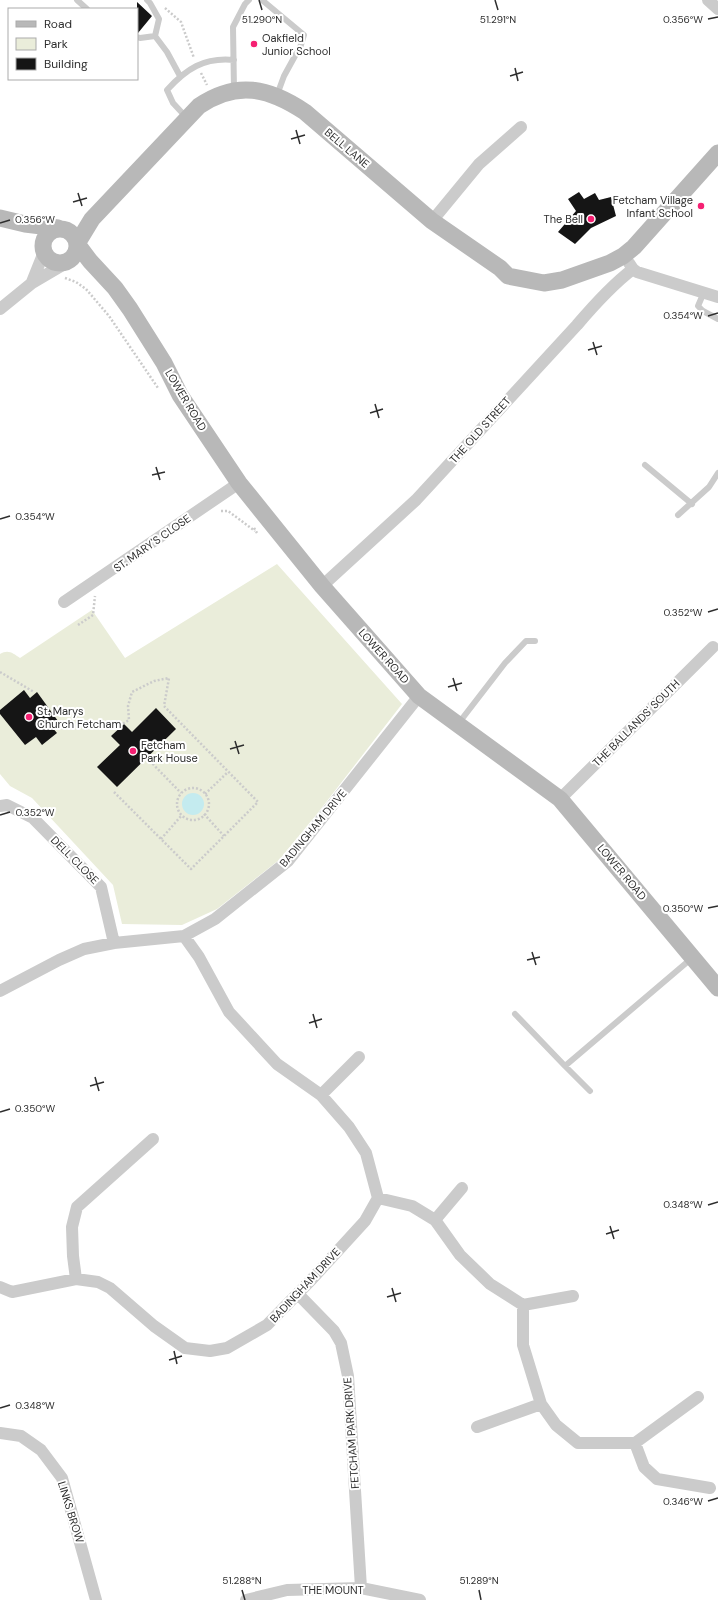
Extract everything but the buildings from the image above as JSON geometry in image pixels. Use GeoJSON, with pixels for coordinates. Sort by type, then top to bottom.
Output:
{"type":"FeatureCollection","features":[{"type":"Feature","properties":{"kind":"street"},"geometry":{"type":"LineString","coordinates":[[708,0],[718,9]]}},
{"type":"Feature","properties":{"kind":"street","name":"BELL LANE"},"geometry":{"type":"LineString","coordinates":[[78,244],[92,219],[199,106],[213,96],[234,90],[247,89],[277,96],[291,103],[305,112],[432,221],[500,268],[508,276],[544,283],[562,280],[610,264],[628,262],[649,232],[718,154]]}},
{"type":"Feature","properties":{"kind":"street"},"geometry":{"type":"LineString","coordinates":[[432,221],[479,164],[521,127]]}},
{"type":"Feature","properties":{"kind":"street","name":"LOWER ROAD"},"geometry":{"type":"LineString","coordinates":[[2,219],[42,227],[61,228],[73,234],[90,261],[104,275],[130,308],[146,332],[180,395],[239,482],[322,586],[419,696],[560,799],[718,988]]}},
{"type":"Feature","properties":{"kind":"street","name":"LOWER ROAD"},"geometry":{"type":"LineString","coordinates":[[2,219],[29,235],[44,251],[47,257],[55,263],[67,262],[83,265],[104,275]]}},
{"type":"Feature","properties":{"kind":"street","name":"BELL LANE"},"geometry":{"type":"LineString","coordinates":[[61,228],[92,219]]}},
{"type":"Feature","properties":{"kind":"street"},"geometry":{"type":"LineString","coordinates":[[32,283],[44,251],[45,238],[48,233],[61,228]]}},
{"type":"Feature","properties":{"kind":"street"},"geometry":{"type":"LineString","coordinates":[[0,309],[32,283],[67,262],[75,255],[78,244]]}},
{"type":"Feature","properties":{"kind":"street"},"geometry":{"type":"LineString","coordinates":[[628,262],[653,277],[718,297]]}},
{"type":"Feature","properties":{"kind":"street","name":"THE OLD STREET"},"geometry":{"type":"LineString","coordinates":[[322,586],[416,500],[621,278],[628,262]]}},
{"type":"Feature","properties":{"kind":"street","name":"ST. MARY'S CLOSE"},"geometry":{"type":"LineString","coordinates":[[64,602],[134,556],[239,482]]}},
{"type":"Feature","properties":{"kind":"street","name":"THE BALLANDS' SOUTH"},"geometry":{"type":"LineString","coordinates":[[560,799],[713,647]]}},
{"type":"Feature","properties":{"kind":"street","name":"BADINGHAM DRIVE"},"geometry":{"type":"LineString","coordinates":[[0,991],[59,960],[84,949],[114,943],[184,936],[215,919],[288,861],[419,696]]}},
{"type":"Feature","properties":{"kind":"street","name":"DELL CLOSE"},"geometry":{"type":"LineString","coordinates":[[0,806],[7,805],[33,818],[101,887],[114,943]]}},
{"type":"Feature","properties":{"kind":"street"},"geometry":{"type":"LineString","coordinates":[[184,936],[199,957],[229,1012],[277,1064],[320,1095],[349,1128],[366,1153],[378,1198],[412,1206],[435,1220],[460,1255],[490,1284],[523,1305],[573,1296]]}},
{"type":"Feature","properties":{"kind":"street"},"geometry":{"type":"LineString","coordinates":[[320,1095],[359,1057]]}},
{"type":"Feature","properties":{"kind":"street"},"geometry":{"type":"LineString","coordinates":[[76,1279],[73,1256],[72,1227],[77,1207],[153,1139]]}},
{"type":"Feature","properties":{"kind":"street"},"geometry":{"type":"LineString","coordinates":[[435,1220],[462,1188]]}},
{"type":"Feature","properties":{"kind":"street","name":"BADINGHAM DRIVE"},"geometry":{"type":"LineString","coordinates":[[0,1287],[12,1292],[76,1279],[98,1282],[110,1288],[154,1326],[185,1348],[210,1351],[227,1348],[267,1325],[298,1294],[365,1221],[378,1198]]}},
{"type":"Feature","properties":{"kind":"street","name":"FETCHAM PARK DRIVE"},"geometry":{"type":"LineString","coordinates":[[298,1294],[334,1331],[341,1343],[348,1376],[360,1588]]}},
{"type":"Feature","properties":{"kind":"street"},"geometry":{"type":"LineString","coordinates":[[523,1305],[524,1345],[541,1404],[556,1425],[578,1443],[635,1443],[698,1397]]}},
{"type":"Feature","properties":{"kind":"street"},"geometry":{"type":"LineString","coordinates":[[477,1427],[541,1404]]}},
{"type":"Feature","properties":{"kind":"street","name":"LINKS BROW"},"geometry":{"type":"LineString","coordinates":[[0,1433],[21,1436],[42,1450],[62,1478],[96,1600]]}},
{"type":"Feature","properties":{"kind":"street"},"geometry":{"type":"LineString","coordinates":[[635,1443],[644,1466],[657,1479],[710,1488]]}},
{"type":"Feature","properties":{"kind":"street","name":"THE MOUNT"},"geometry":{"type":"LineString","coordinates":[[246,1600],[287,1590],[360,1588],[420,1600]]}},
{"type":"Feature","properties":{"kind":"lane"},"geometry":{"type":"LineString","coordinates":[[77,0],[86,8]]}},
{"type":"Feature","properties":{"kind":"lane"},"geometry":{"type":"LineString","coordinates":[[147,0],[159,19],[155,36]]}},
{"type":"Feature","properties":{"kind":"lane"},"geometry":{"type":"LineString","coordinates":[[234,90],[233,27],[245,4],[249,0]]}},
{"type":"Feature","properties":{"kind":"lane"},"geometry":{"type":"LineString","coordinates":[[262,0],[304,35],[301,46],[284,76],[277,96]]}},
{"type":"Feature","properties":{"kind":"lane"},"geometry":{"type":"LineString","coordinates":[[138,37],[155,36]]}},
{"type":"Feature","properties":{"kind":"lane"},"geometry":{"type":"LineString","coordinates":[[155,36],[167,52],[180,76]]}},
{"type":"Feature","properties":{"kind":"lane"},"geometry":{"type":"LineString","coordinates":[[187,118],[174,104],[167,90],[180,76],[200,64],[222,59],[234,60]]}},
{"type":"Feature","properties":{"kind":"lane"},"geometry":{"type":"LineString","coordinates":[[704,292],[698,306],[703,312],[718,319]]}},
{"type":"Feature","properties":{"kind":"lane"},"geometry":{"type":"LineString","coordinates":[[645,465],[692,504]]}},
{"type":"Feature","properties":{"kind":"lane"},"geometry":{"type":"LineString","coordinates":[[678,515],[692,504],[709,487],[718,473]]}},
{"type":"Feature","properties":{"kind":"lane"},"geometry":{"type":"LineString","coordinates":[[458,724],[505,663],[526,641],[535,641]]}},
{"type":"Feature","properties":{"kind":"lane"},"geometry":{"type":"LineString","coordinates":[[565,1066],[693,957]]}},
{"type":"Feature","properties":{"kind":"lane"},"geometry":{"type":"LineString","coordinates":[[515,1014],[590,1092]]}},
{"type":"Feature","properties":{"kind":"path"},"geometry":{"type":"LineString","coordinates":[[160,4],[180,22]]}},
{"type":"Feature","properties":{"kind":"path"},"geometry":{"type":"LineString","coordinates":[[58,279],[64,278],[76,282],[86,289],[110,316],[149,374]]}},
{"type":"Feature","properties":{"kind":"path"},"geometry":{"type":"LineString","coordinates":[[214,515],[221,511],[228,511],[257,533]]}},
{"type":"Feature","properties":{"kind":"path"},"geometry":{"type":"LineString","coordinates":[[78,625],[93,615],[94,598],[97,593]]}},
{"type":"Feature","properties":{"kind":"path"},"geometry":{"type":"LineString","coordinates":[[0,672],[34,692]]}},
{"type":"Feature","properties":{"kind":"path"},"geometry":{"type":"LineString","coordinates":[[114,792],[191,869],[258,802],[164,706],[169,678],[154,680],[132,692],[128,706],[129,720],[116,728],[117,730]]}},
{"type":"Feature","properties":{"kind":"path"},"geometry":{"type":"LineString","coordinates":[[147,758],[181,793]]}},
{"type":"Feature","properties":{"kind":"path"},"geometry":{"type":"LineString","coordinates":[[205,794],[228,772]]}},
{"type":"Feature","properties":{"kind":"path"},"geometry":{"type":"LineString","coordinates":[[191,788],[201,790],[205,794],[208,804],[204,814],[201,817],[191,819],[182,815],[179,811],[177,802],[181,793],[191,788]]}},
{"type":"Feature","properties":{"kind":"path"},"geometry":{"type":"LineString","coordinates":[[204,814],[224,836]]}},
{"type":"Feature","properties":{"kind":"path"},"geometry":{"type":"LineString","coordinates":[[161,839],[182,815]]}},
{"type":"Feature","properties":{"kind":"green space"},"geometry":{"type":"Polygon","coordinates":[[[277,564],[402,704],[317,814],[279,860],[217,909],[182,925],[122,924],[113,885],[32,798],[10,786],[0,774],[0,654],[6,652],[13,653],[20,658],[92,610],[125,658],[277,564]]]}},
{"type":"Feature","properties":{"kind":"water"},"geometry":{"type":"Polygon","coordinates":[[[189,793],[197,793],[204,800],[204,808],[197,815],[189,815],[182,808],[182,800],[189,793]]]}},
{"type":"Feature","properties":{"kind":"place","name":"Oakfield Junior School"},"geometry":{"type":"Point","coordinates":[254,44]}},
{"type":"Feature","properties":{"kind":"place","name":"Fetcham Village Infant School"},"geometry":{"type":"Point","coordinates":[701,206]}},
{"type":"Feature","properties":{"kind":"place","name":"The Bell"},"geometry":{"type":"Point","coordinates":[591,219]}},
{"type":"Feature","properties":{"kind":"place","name":"St. Marys Church Fetcham"},"geometry":{"type":"Point","coordinates":[29,717]}},
{"type":"Feature","properties":{"kind":"place","name":"Fetcham Park House"},"geometry":{"type":"Point","coordinates":[133,751]}}]}
